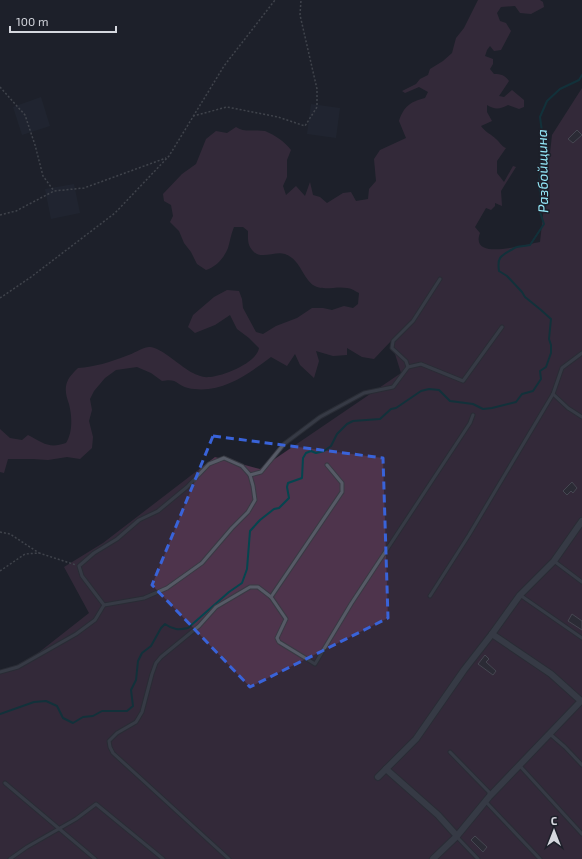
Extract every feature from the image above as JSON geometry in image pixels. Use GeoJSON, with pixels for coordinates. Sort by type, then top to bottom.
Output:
{"type":"FeatureCollection","features":[{"type":"Feature","properties":{"kind":"street"},"geometry":{"type":"LineString","coordinates":[[378,777],[416,739],[464,670],[520,595],[554,561],[582,521]]}},
{"type":"Feature","properties":{"kind":"street"},"geometry":{"type":"LineString","coordinates":[[433,859],[457,836],[488,799],[582,700],[551,674],[492,634]]}},
{"type":"Feature","properties":{"kind":"street"},"geometry":{"type":"LineString","coordinates":[[386,769],[438,815],[457,836]]}},
{"type":"Feature","properties":{"kind":"lane"},"geometry":{"type":"LineString","coordinates":[[408,367],[406,361],[392,348],[393,341],[413,321],[440,279]]}},
{"type":"Feature","properties":{"kind":"lane"},"geometry":{"type":"LineString","coordinates":[[250,475],[261,472],[284,444],[320,418],[364,393],[393,386],[408,367],[421,364],[463,381],[502,327]]}},
{"type":"Feature","properties":{"kind":"lane"},"geometry":{"type":"LineString","coordinates":[[430,596],[469,535],[553,394],[562,368],[582,353]]}},
{"type":"Feature","properties":{"kind":"lane"},"geometry":{"type":"LineString","coordinates":[[553,394],[568,408],[582,417]]}},
{"type":"Feature","properties":{"kind":"lane"},"geometry":{"type":"LineString","coordinates":[[229,859],[113,753],[110,747],[110,741],[117,733],[136,722],[142,712],[156,663],[161,657],[199,626],[216,607],[250,588],[258,587],[271,597],[286,619],[277,638],[279,642],[315,664],[351,604],[392,544],[470,423],[472,415]]}},
{"type":"Feature","properties":{"kind":"lane"},"geometry":{"type":"LineString","coordinates":[[0,672],[18,667],[76,634],[95,620],[104,606],[144,598],[167,588],[202,563],[248,512],[254,500],[253,486],[250,475],[242,466],[224,458],[209,464],[187,487],[158,511],[139,520],[117,539],[94,553],[79,566],[82,576],[104,606]]}},
{"type":"Feature","properties":{"kind":"lane"},"geometry":{"type":"LineString","coordinates":[[271,597],[342,492],[342,483],[327,465]]}},
{"type":"Feature","properties":{"kind":"lane"},"geometry":{"type":"LineString","coordinates":[[554,561],[582,582]]}},
{"type":"Feature","properties":{"kind":"lane"},"geometry":{"type":"LineString","coordinates":[[520,595],[582,638]]}},
{"type":"Feature","properties":{"kind":"lane"},"geometry":{"type":"LineString","coordinates":[[550,734],[582,765]]}},
{"type":"Feature","properties":{"kind":"lane"},"geometry":{"type":"LineString","coordinates":[[450,752],[489,792],[488,799],[540,859]]}},
{"type":"Feature","properties":{"kind":"lane"},"geometry":{"type":"LineString","coordinates":[[520,766],[582,834]]}},
{"type":"Feature","properties":{"kind":"lane"},"geometry":{"type":"LineString","coordinates":[[5,783],[95,859]]}},
{"type":"Feature","properties":{"kind":"lane"},"geometry":{"type":"LineString","coordinates":[[10,859],[27,846],[76,819],[96,804],[163,859]]}},
{"type":"Feature","properties":{"kind":"lane"},"geometry":{"type":"LineString","coordinates":[[457,836],[478,859]]}},
{"type":"Feature","properties":{"kind":"path"},"geometry":{"type":"LineString","coordinates":[[0,298],[31,277],[115,213],[168,157],[224,66],[275,0]]}},
{"type":"Feature","properties":{"kind":"path"},"geometry":{"type":"LineString","coordinates":[[193,116],[227,107],[278,117],[305,126],[317,107],[318,89],[300,15],[302,0]]}},
{"type":"Feature","properties":{"kind":"path"},"geometry":{"type":"LineString","coordinates":[[0,87],[25,115],[43,176],[54,191]]}},
{"type":"Feature","properties":{"kind":"path"},"geometry":{"type":"LineString","coordinates":[[0,215],[16,210],[54,191],[84,188],[168,157]]}},
{"type":"Feature","properties":{"kind":"path"},"geometry":{"type":"LineString","coordinates":[[0,532],[10,534],[39,553],[79,566]]}},
{"type":"Feature","properties":{"kind":"path"},"geometry":{"type":"LineString","coordinates":[[0,571],[25,554],[39,553]]}},
{"type":"Feature","properties":{"kind":"highlighted area"},"geometry":{"type":"Polygon","coordinates":[[[213,436],[383,458],[388,618],[250,687],[152,585],[213,436]]]}},
{"type":"Feature","properties":{"kind":"shaded area"},"geometry":{"type":"Polygon","coordinates":[[[478,0],[540,0],[543,2],[544,7],[531,14],[520,13],[515,6],[501,7],[497,13],[500,21],[506,23],[511,31],[501,50],[494,51],[490,46],[485,56],[493,59],[493,64],[490,69],[494,74],[503,75],[509,81],[499,96],[504,97],[512,90],[524,100],[524,107],[519,109],[508,105],[495,108],[487,105],[487,112],[492,121],[481,126],[506,148],[497,161],[497,173],[504,182],[513,166],[516,167],[501,191],[502,206],[495,203],[495,206],[491,210],[486,208],[475,227],[480,233],[479,242],[483,247],[501,249],[540,242],[552,135],[582,88],[582,859],[0,859],[0,674],[33,657],[89,613],[64,567],[103,543],[215,457],[260,469],[401,373],[391,341],[374,359],[362,357],[347,348],[347,355],[333,356],[316,351],[319,361],[314,378],[300,365],[295,354],[287,366],[271,357],[243,377],[211,389],[188,388],[171,380],[162,381],[151,373],[137,367],[116,370],[105,378],[94,391],[90,399],[92,410],[89,421],[93,437],[92,448],[80,459],[67,457],[48,460],[8,459],[4,473],[0,472],[0,429],[10,438],[22,440],[28,435],[42,443],[50,445],[60,445],[66,443],[70,434],[71,419],[66,389],[71,375],[78,368],[90,367],[108,362],[149,347],[165,353],[196,375],[205,377],[221,375],[245,364],[257,354],[259,348],[237,329],[230,315],[215,325],[195,333],[188,327],[193,315],[214,297],[227,290],[239,291],[243,308],[256,332],[263,334],[276,326],[297,318],[312,308],[332,310],[344,306],[353,308],[358,304],[359,293],[348,288],[317,287],[308,281],[295,261],[285,254],[256,254],[251,249],[249,244],[248,231],[243,227],[234,227],[228,248],[224,255],[219,262],[210,269],[206,270],[197,264],[191,252],[184,243],[179,231],[170,222],[173,216],[171,205],[164,201],[163,194],[182,174],[196,164],[206,139],[216,131],[227,133],[236,127],[243,130],[265,131],[280,139],[291,150],[287,160],[287,177],[283,186],[286,195],[296,186],[305,196],[310,182],[313,195],[320,197],[327,203],[343,193],[351,192],[356,201],[368,199],[369,189],[376,181],[374,159],[380,150],[406,138],[399,121],[401,116],[408,105],[425,98],[428,92],[419,87],[405,93],[402,91],[416,84],[420,79],[428,75],[430,69],[452,53],[456,38],[464,28],[478,0]]]}},
{"type":"Feature","properties":{"kind":"shaded area"},"geometry":{"type":"Polygon","coordinates":[[[41,97],[50,126],[22,135],[13,107],[41,97]]]}},
{"type":"Feature","properties":{"kind":"shaded area"},"geometry":{"type":"Polygon","coordinates":[[[311,104],[340,108],[336,138],[307,134],[311,104]]]}},
{"type":"Feature","properties":{"kind":"shaded area"},"geometry":{"type":"Polygon","coordinates":[[[74,184],[80,213],[51,219],[45,189],[74,184]]]}},
{"type":"Feature","properties":{"kind":"building"},"geometry":{"type":"Polygon","coordinates":[[[577,130],[582,135],[573,143],[568,139],[577,130]]]}},
{"type":"Feature","properties":{"kind":"building"},"geometry":{"type":"Polygon","coordinates":[[[572,482],[577,488],[573,493],[571,491],[567,495],[563,491],[572,482]]]}},
{"type":"Feature","properties":{"kind":"building"},"geometry":{"type":"Polygon","coordinates":[[[572,614],[582,621],[582,630],[568,621],[572,614]]]}},
{"type":"Feature","properties":{"kind":"building"},"geometry":{"type":"Polygon","coordinates":[[[485,655],[489,659],[486,662],[496,671],[493,675],[478,664],[485,655]]]}},
{"type":"Feature","properties":{"kind":"building"},"geometry":{"type":"Polygon","coordinates":[[[475,836],[487,847],[483,852],[471,840],[475,836]]]}},
{"type":"Feature","properties":{"kind":"waterway","name":"Разбойщина"},"geometry":{"type":"LineString","coordinates":[[0,714],[34,702],[46,701],[57,706],[63,718],[73,723],[83,717],[93,716],[102,711],[127,711],[133,706],[131,690],[136,680],[138,661],[142,653],[151,646],[161,628],[165,624],[176,629],[188,628],[229,592],[242,583],[247,569],[250,531],[260,520],[274,509],[279,508],[289,498],[287,487],[288,483],[302,478],[303,458],[306,453],[311,451],[316,453],[324,451],[331,446],[337,434],[347,424],[353,421],[380,419],[391,409],[396,408],[421,391],[429,389],[439,390],[450,401],[473,404],[483,409],[516,402],[522,394],[533,391],[541,379],[540,371],[546,367],[551,353],[549,339],[551,319],[525,297],[507,276],[499,271],[498,263],[500,258],[507,252],[516,247],[530,245],[544,224],[540,212],[542,205],[539,185],[543,139],[540,117],[547,101],[560,89],[579,80],[582,75]]}}]}
